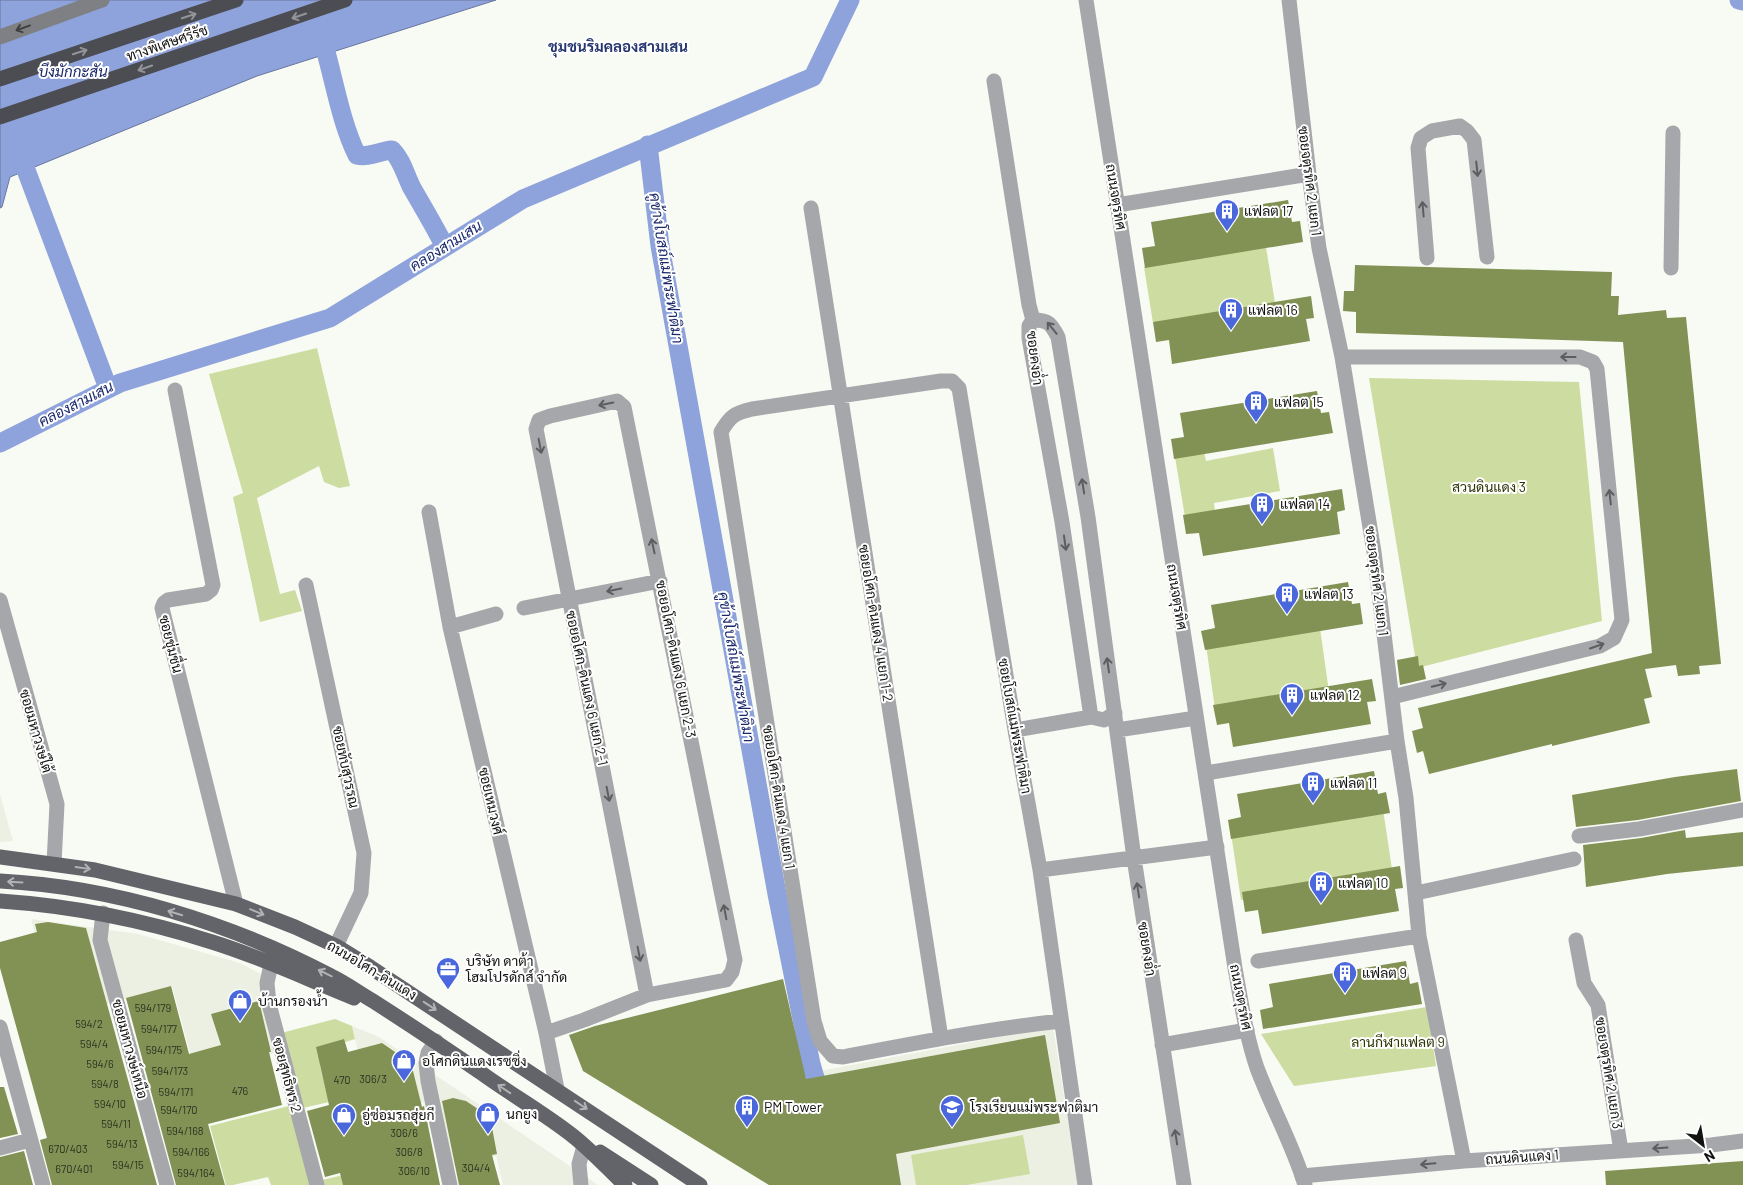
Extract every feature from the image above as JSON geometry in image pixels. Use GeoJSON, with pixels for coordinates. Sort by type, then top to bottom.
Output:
{"type":"FeatureCollection","features":[{"type":"Feature","properties":{"kind":"highway","name":"ทางพิเศษศรีรัช"},"geometry":{"type":"LineString","coordinates":[[0,78],[236,0]]}},
{"type":"Feature","properties":{"kind":"highway","name":"ทางพิเศษศรีรัช"},"geometry":{"type":"LineString","coordinates":[[0,117],[345,0]]}},
{"type":"Feature","properties":{"kind":"main road"},"geometry":{"type":"LineString","coordinates":[[0,37],[102,0]]}},
{"type":"Feature","properties":{"kind":"main road","name":"ถนนอโศก-ดินแดง"},"geometry":{"type":"LineString","coordinates":[[0,857],[95,870],[236,904],[295,927],[336,946],[557,1089],[700,1185]]}},
{"type":"Feature","properties":{"kind":"main road","name":"ถนนอโศก-ดินแดง"},"geometry":{"type":"LineString","coordinates":[[0,881],[23,882],[87,891],[213,924],[275,949],[332,976],[397,1016],[583,1142],[626,1185]]}},
{"type":"Feature","properties":{"kind":"main road","name":"ถนนอโศก-ดินแดง"},"geometry":{"type":"LineString","coordinates":[[0,901],[103,913],[212,942],[397,1016]]}},
{"type":"Feature","properties":{"kind":"main road"},"geometry":{"type":"LineString","coordinates":[[583,1142],[651,1185]]}},
{"type":"Feature","properties":{"kind":"street","name":"ถนนจตุรทิศ"},"geometry":{"type":"LineString","coordinates":[[1086,0],[1196,718],[1246,1030],[1257,1067],[1303,1181]]}},
{"type":"Feature","properties":{"kind":"street","name":"ซอยจตุรทิศ 2 แยก 1"},"geometry":{"type":"LineString","coordinates":[[1289,0],[1319,248],[1342,356],[1374,552],[1397,741],[1406,798],[1419,936],[1464,1161]]}},
{"type":"Feature","properties":{"kind":"street"},"geometry":{"type":"LineString","coordinates":[[994,81],[1029,305],[1034,320]]}},
{"type":"Feature","properties":{"kind":"street"},"geometry":{"type":"LineString","coordinates":[[1427,258],[1418,148],[1421,138],[1432,131],[1460,126],[1474,140],[1487,257]]}},
{"type":"Feature","properties":{"kind":"street"},"geometry":{"type":"LineString","coordinates":[[1671,268],[1672,133]]}},
{"type":"Feature","properties":{"kind":"street"},"geometry":{"type":"LineString","coordinates":[[1117,205],[1309,174]]}},
{"type":"Feature","properties":{"kind":"street","name":"ซอยอโศก-ดินแดง 4 แยก 1-2"},"geometry":{"type":"LineString","coordinates":[[811,208],[942,1038]]}},
{"type":"Feature","properties":{"kind":"street","name":"ซอยคงอ่ำ"},"geometry":{"type":"LineString","coordinates":[[1091,717],[1062,522],[1029,338],[1029,326],[1034,320],[1044,320],[1052,326],[1058,337],[1088,517],[1134,858],[1184,1185]]}},
{"type":"Feature","properties":{"kind":"street"},"geometry":{"type":"LineString","coordinates":[[1342,356],[1580,357],[1593,362],[1597,369],[1622,620],[1614,638],[1600,646],[1392,697]]}},
{"type":"Feature","properties":{"kind":"street","name":"ซอยโบสถ์แม่พระฟาติมา"},"geometry":{"type":"LineString","coordinates":[[840,397],[941,381],[952,381],[959,388],[1040,870],[1085,1185]]}},
{"type":"Feature","properties":{"kind":"street","name":"ซอยชุ่มชื่น"},"geometry":{"type":"LineString","coordinates":[[175,390],[213,585],[206,594],[168,600],[162,608],[236,904]]}},
{"type":"Feature","properties":{"kind":"street","name":"ซอยอโศก-ดินแดง 4 แยก 1"},"geometry":{"type":"LineString","coordinates":[[840,397],[752,409],[738,413],[728,420],[721,432],[814,1021],[820,1040],[833,1056],[843,1057],[942,1038],[1021,1025],[1061,1021]]}},
{"type":"Feature","properties":{"kind":"street","name":"ซอยอโศก-ดินแดง 6 แยก 2-3"},"geometry":{"type":"LineString","coordinates":[[578,410],[617,401],[624,407],[735,960],[732,972],[726,980],[647,995]]}},
{"type":"Feature","properties":{"kind":"street","name":"ซอยอโศก-ดินแดง 6 แยก 2-1"},"geometry":{"type":"LineString","coordinates":[[578,410],[540,420],[536,429],[647,995]]}},
{"type":"Feature","properties":{"kind":"street","name":"ซอยเหมวงศ์"},"geometry":{"type":"LineString","coordinates":[[429,512],[450,627],[546,1033],[557,1089]]}},
{"type":"Feature","properties":{"kind":"street"},"geometry":{"type":"LineString","coordinates":[[1062,522],[1088,517]]}},
{"type":"Feature","properties":{"kind":"street"},"geometry":{"type":"LineString","coordinates":[[524,608],[660,581]]}},
{"type":"Feature","properties":{"kind":"street","name":"ซอยทับสุวรรณ"},"geometry":{"type":"LineString","coordinates":[[306,585],[364,853],[361,893],[336,946]]}},
{"type":"Feature","properties":{"kind":"street","name":"ซอยมหาวงษ์ใต้"},"geometry":{"type":"LineString","coordinates":[[0,600],[57,804],[54,864]]}},
{"type":"Feature","properties":{"kind":"street"},"geometry":{"type":"LineString","coordinates":[[450,627],[496,614]]}},
{"type":"Feature","properties":{"kind":"street"},"geometry":{"type":"LineString","coordinates":[[1015,730],[1091,717],[1104,720],[1114,713]]}},
{"type":"Feature","properties":{"kind":"street"},"geometry":{"type":"LineString","coordinates":[[1117,730],[1196,718]]}},
{"type":"Feature","properties":{"kind":"street"},"geometry":{"type":"LineString","coordinates":[[1206,773],[1397,741]]}},
{"type":"Feature","properties":{"kind":"street"},"geometry":{"type":"LineString","coordinates":[[1579,836],[1743,810]]}},
{"type":"Feature","properties":{"kind":"street"},"geometry":{"type":"LineString","coordinates":[[1040,870],[1217,848]]}},
{"type":"Feature","properties":{"kind":"street"},"geometry":{"type":"LineString","coordinates":[[1416,893],[1574,859]]}},
{"type":"Feature","properties":{"kind":"street","name":"ซอยมหาวงษ์เหนือ"},"geometry":{"type":"LineString","coordinates":[[103,913],[100,940],[167,1185]]}},
{"type":"Feature","properties":{"kind":"street"},"geometry":{"type":"LineString","coordinates":[[1258,961],[1419,936]]}},
{"type":"Feature","properties":{"kind":"street","name":"ซอยจตุรทิศ 2 แยก 3"},"geometry":{"type":"LineString","coordinates":[[1576,940],[1584,982],[1598,1005],[1621,1151]]}},
{"type":"Feature","properties":{"kind":"street","name":"ซอยสุทธิพร 2"},"geometry":{"type":"LineString","coordinates":[[271,964],[267,983],[269,1004],[317,1185]]}},
{"type":"Feature","properties":{"kind":"street"},"geometry":{"type":"LineString","coordinates":[[546,1033],[647,995]]}},
{"type":"Feature","properties":{"kind":"street"},"geometry":{"type":"LineString","coordinates":[[0,1027],[43,1185]]}},
{"type":"Feature","properties":{"kind":"street"},"geometry":{"type":"LineString","coordinates":[[1162,1045],[1246,1030]]}},
{"type":"Feature","properties":{"kind":"street"},"geometry":{"type":"LineString","coordinates":[[436,1042],[428,1053],[426,1063],[428,1081],[450,1185]]}},
{"type":"Feature","properties":{"kind":"street"},"geometry":{"type":"LineString","coordinates":[[0,1148],[30,1140]]}},
{"type":"Feature","properties":{"kind":"street","name":"ถนนดินแดง 1"},"geometry":{"type":"LineString","coordinates":[[1303,1181],[1464,1161],[1743,1141]]}},
{"type":"Feature","properties":{"kind":"street"},"geometry":{"type":"LineString","coordinates":[[581,1185],[579,1164],[583,1142]]}},
{"type":"Feature","properties":{"kind":"shaded area"},"geometry":{"type":"Polygon","coordinates":[[[0,795],[13,841],[0,842],[0,795]]]}},
{"type":"Feature","properties":{"kind":"shaded area"},"geometry":{"type":"Polygon","coordinates":[[[31,919],[138,934],[240,963],[261,974],[261,998],[276,1053],[196,1075],[172,986],[59,1017],[31,919]]]}},
{"type":"Feature","properties":{"kind":"shaded area"},"geometry":{"type":"Polygon","coordinates":[[[352,1026],[379,1037],[598,1185],[503,1185],[496,1156],[440,1170],[424,1102],[373,1115],[352,1026]]]}},
{"type":"Feature","properties":{"kind":"shaded area","name":"โรงเรียนแม่พระฟาติมา"},"geometry":{"type":"Polygon","coordinates":[[[1053,1027],[1078,1185],[849,1185],[820,1071],[1053,1027]]]}},
{"type":"Feature","properties":{"kind":"green space"},"geometry":{"type":"Polygon","coordinates":[[[1266,247],[1275,303],[1153,323],[1144,267],[1266,247]]]}},
{"type":"Feature","properties":{"kind":"green space"},"geometry":{"type":"Polygon","coordinates":[[[317,348],[350,486],[339,488],[324,482],[319,466],[257,498],[280,594],[295,590],[302,611],[260,622],[233,497],[243,493],[209,374],[317,348]]]}},
{"type":"Feature","properties":{"kind":"green space","name":"สวนดินแดง 3"},"geometry":{"type":"Polygon","coordinates":[[[1369,378],[1579,382],[1602,621],[1417,668],[1369,378]]]}},
{"type":"Feature","properties":{"kind":"green space"},"geometry":{"type":"Polygon","coordinates":[[[1273,448],[1280,491],[1214,503],[1215,512],[1185,517],[1175,457],[1204,452],[1206,461],[1273,448]]]}},
{"type":"Feature","properties":{"kind":"green space"},"geometry":{"type":"Polygon","coordinates":[[[1320,628],[1329,692],[1215,709],[1206,645],[1320,628]]]}},
{"type":"Feature","properties":{"kind":"green space"},"geometry":{"type":"Polygon","coordinates":[[[1383,809],[1393,876],[1241,900],[1231,833],[1383,809]]]}},
{"type":"Feature","properties":{"kind":"green space","name":"ลานกีฬาแฟลต 9"},"geometry":{"type":"Polygon","coordinates":[[[1427,1007],[1436,1066],[1294,1086],[1261,1034],[1427,1007]]]}},
{"type":"Feature","properties":{"kind":"green space"},"geometry":{"type":"Polygon","coordinates":[[[335,1019],[352,1026],[355,1039],[320,1050],[320,1066],[329,1102],[303,1108],[281,1033],[335,1019]]]}},
{"type":"Feature","properties":{"kind":"green space"},"geometry":{"type":"Polygon","coordinates":[[[289,1106],[310,1185],[271,1185],[268,1177],[226,1185],[210,1126],[289,1106]]]}},
{"type":"Feature","properties":{"kind":"green space"},"geometry":{"type":"Polygon","coordinates":[[[1023,1135],[1030,1174],[967,1185],[916,1185],[911,1155],[1023,1135]]]}},
{"type":"Feature","properties":{"kind":"green space"},"geometry":{"type":"Polygon","coordinates":[[[344,1175],[346,1185],[323,1185],[322,1180],[344,1175]]]}},
{"type":"Feature","properties":{"kind":"water","name":"บึงมักกะสัน"},"geometry":{"type":"Polygon","coordinates":[[[0,0],[496,0],[257,76],[10,177],[2,207],[0,208],[0,0]]]}},
{"type":"Feature","properties":{"kind":"building","name":"แฟลต 17"},"geometry":{"type":"Polygon","coordinates":[[[1288,200],[1292,222],[1300,221],[1303,242],[1145,268],[1142,248],[1155,246],[1151,222],[1288,200]]]}},
{"type":"Feature","properties":{"kind":"building"},"geometry":{"type":"Polygon","coordinates":[[[1355,265],[1612,272],[1611,296],[1619,296],[1618,315],[1666,310],[1667,318],[1686,317],[1721,664],[1699,666],[1700,674],[1678,676],[1676,665],[1645,669],[1652,697],[1644,699],[1650,723],[1552,746],[1552,744],[1429,774],[1423,751],[1417,753],[1412,731],[1423,728],[1418,708],[1652,653],[1623,342],[1356,333],[1356,312],[1343,311],[1344,291],[1354,291],[1355,265]]]}},
{"type":"Feature","properties":{"kind":"building","name":"แฟลต 16"},"geometry":{"type":"Polygon","coordinates":[[[1311,296],[1314,318],[1306,319],[1310,341],[1172,364],[1169,340],[1156,342],[1153,322],[1311,296]]]}},
{"type":"Feature","properties":{"kind":"building","name":"แฟลต 15"},"geometry":{"type":"Polygon","coordinates":[[[1317,391],[1321,413],[1329,412],[1333,433],[1174,459],[1171,439],[1184,437],[1180,413],[1317,391]]]}},
{"type":"Feature","properties":{"kind":"building","name":"แฟลต 14"},"geometry":{"type":"Polygon","coordinates":[[[1342,489],[1345,510],[1337,512],[1340,534],[1203,556],[1199,533],[1186,534],[1183,515],[1342,489]]]}},
{"type":"Feature","properties":{"kind":"building","name":"แฟลต 13"},"geometry":{"type":"Polygon","coordinates":[[[1348,582],[1352,604],[1360,603],[1363,624],[1205,650],[1201,631],[1215,628],[1211,605],[1348,582]]]}},
{"type":"Feature","properties":{"kind":"building"},"geometry":{"type":"Polygon","coordinates":[[[1418,656],[1419,666],[1423,665],[1426,679],[1400,685],[1397,660],[1418,656]]]}},
{"type":"Feature","properties":{"kind":"building","name":"แฟลต 12"},"geometry":{"type":"Polygon","coordinates":[[[1372,679],[1376,701],[1367,702],[1371,724],[1233,747],[1229,723],[1217,725],[1213,705],[1372,679]]]}},
{"type":"Feature","properties":{"kind":"building"},"geometry":{"type":"Polygon","coordinates":[[[1737,769],[1741,801],[1638,820],[1576,827],[1572,795],[1675,777],[1737,769]]]}},
{"type":"Feature","properties":{"kind":"building","name":"แฟลต 11"},"geometry":{"type":"Polygon","coordinates":[[[1374,771],[1378,794],[1386,792],[1390,813],[1231,839],[1228,820],[1241,817],[1237,794],[1374,771]]]}},
{"type":"Feature","properties":{"kind":"building"},"geometry":{"type":"Polygon","coordinates":[[[1685,830],[1686,838],[1743,832],[1743,866],[1667,874],[1586,887],[1583,845],[1641,838],[1685,830]]]}},
{"type":"Feature","properties":{"kind":"building","name":"แฟลต 10"},"geometry":{"type":"Polygon","coordinates":[[[1400,866],[1403,888],[1395,889],[1399,911],[1262,934],[1258,910],[1245,912],[1242,892],[1400,866]]]}},
{"type":"Feature","properties":{"kind":"building"},"geometry":{"type":"Polygon","coordinates":[[[48,922],[86,928],[157,1185],[52,1185],[40,1140],[47,1138],[0,968],[0,942],[37,932],[35,924],[48,922]]]}},
{"type":"Feature","properties":{"kind":"building","name":"แฟลต 9"},"geometry":{"type":"Polygon","coordinates":[[[1406,961],[1410,984],[1418,982],[1422,1004],[1263,1029],[1260,1010],[1273,1007],[1269,984],[1406,961]]]}},
{"type":"Feature","properties":{"kind":"building"},"geometry":{"type":"Polygon","coordinates":[[[783,979],[806,1079],[1045,1035],[1060,1123],[896,1154],[901,1185],[769,1185],[583,1071],[569,1035],[595,1026],[783,979]]]}},
{"type":"Feature","properties":{"kind":"building"},"geometry":{"type":"Polygon","coordinates":[[[171,986],[189,1054],[221,1045],[211,1014],[259,1001],[282,1105],[208,1124],[225,1185],[176,1185],[126,998],[171,986]]]}},
{"type":"Feature","properties":{"kind":"building"},"geometry":{"type":"Polygon","coordinates":[[[344,1039],[348,1052],[382,1043],[411,1063],[422,1107],[424,1106],[440,1185],[343,1185],[340,1173],[325,1177],[307,1111],[329,1105],[316,1047],[344,1039]]]}},
{"type":"Feature","properties":{"kind":"building"},"geometry":{"type":"Polygon","coordinates":[[[0,1087],[4,1087],[18,1134],[0,1138],[0,1087]]]}},
{"type":"Feature","properties":{"kind":"building"},"geometry":{"type":"Polygon","coordinates":[[[453,1098],[466,1101],[490,1117],[497,1154],[492,1155],[500,1185],[459,1185],[442,1101],[453,1098]]]}},
{"type":"Feature","properties":{"kind":"building"},"geometry":{"type":"Polygon","coordinates":[[[24,1151],[33,1185],[0,1185],[0,1157],[24,1151]]]}},
{"type":"Feature","properties":{"kind":"building"},"geometry":{"type":"Polygon","coordinates":[[[1743,1161],[1743,1185],[1606,1185],[1605,1171],[1743,1161]]]}},
{"type":"Feature","properties":{"kind":"waterway","name":"คลองสามเสน"},"geometry":{"type":"LineString","coordinates":[[0,443],[120,383],[330,318],[523,199],[813,77],[850,0]]}},
{"type":"Feature","properties":{"kind":"waterway","name":"คลองสามเสน"},"geometry":{"type":"LineString","coordinates":[[1739,0],[1743,1]]}},
{"type":"Feature","properties":{"kind":"waterway"},"geometry":{"type":"LineString","coordinates":[[324,45],[342,115],[357,155],[365,156],[392,150],[401,163],[412,188],[445,247]]}},
{"type":"Feature","properties":{"kind":"waterway","name":"คูข้างโบสถ์แม่พระฟาติมา"},"geometry":{"type":"LineString","coordinates":[[648,145],[660,246],[777,894],[811,1064],[822,1102]]}},
{"type":"Feature","properties":{"kind":"waterway"},"geometry":{"type":"LineString","coordinates":[[20,154],[108,388]]}},
{"type":"Feature","properties":{"kind":"place","name":"แฟลต 17"},"geometry":{"type":"Point","coordinates":[1227,232]}},
{"type":"Feature","properties":{"kind":"place","name":"แฟลต 16"},"geometry":{"type":"Point","coordinates":[1231,331]}},
{"type":"Feature","properties":{"kind":"place","name":"แฟลต 15"},"geometry":{"type":"Point","coordinates":[1256,423]}},
{"type":"Feature","properties":{"kind":"place","name":"แฟลต 14"},"geometry":{"type":"Point","coordinates":[1262,525]}},
{"type":"Feature","properties":{"kind":"place","name":"แฟลต 13"},"geometry":{"type":"Point","coordinates":[1287,615]}},
{"type":"Feature","properties":{"kind":"place","name":"แฟลต 12"},"geometry":{"type":"Point","coordinates":[1292,716]}},
{"type":"Feature","properties":{"kind":"place","name":"แฟลต 11"},"geometry":{"type":"Point","coordinates":[1313,804]}},
{"type":"Feature","properties":{"kind":"place","name":"แฟลต 10"},"geometry":{"type":"Point","coordinates":[1321,904]}},
{"type":"Feature","properties":{"kind":"place","name":"บริษัท ดาต้า โฮมโปรดักส์ จำกัด"},"geometry":{"type":"Point","coordinates":[448,990]}},
{"type":"Feature","properties":{"kind":"place","name":"แฟลต 9"},"geometry":{"type":"Point","coordinates":[1345,994]}},
{"type":"Feature","properties":{"kind":"place","name":"บ้านกรองน้ำ"},"geometry":{"type":"Point","coordinates":[240,1022]}},
{"type":"Feature","properties":{"kind":"place","name":"อโศกดินแดงเรซซิ่ง"},"geometry":{"type":"Point","coordinates":[404,1082]}},
{"type":"Feature","properties":{"kind":"place","name":"PM Tower"},"geometry":{"type":"Point","coordinates":[747,1128]}},
{"type":"Feature","properties":{"kind":"place","name":"โรงเรียนแม่พระฟาติมา"},"geometry":{"type":"Point","coordinates":[952,1128]}},
{"type":"Feature","properties":{"kind":"place","name":"นกยูง"},"geometry":{"type":"Point","coordinates":[488,1135]}},
{"type":"Feature","properties":{"kind":"place","name":"อู่ซ่อมรถฮุ่ยกี"},"geometry":{"type":"Point","coordinates":[344,1136]}},
{"type":"Feature","properties":{"kind":"district","name":"ชุมชนริมคลองสามเสน"},"geometry":{"type":"Point","coordinates":[618,47]}}]}
